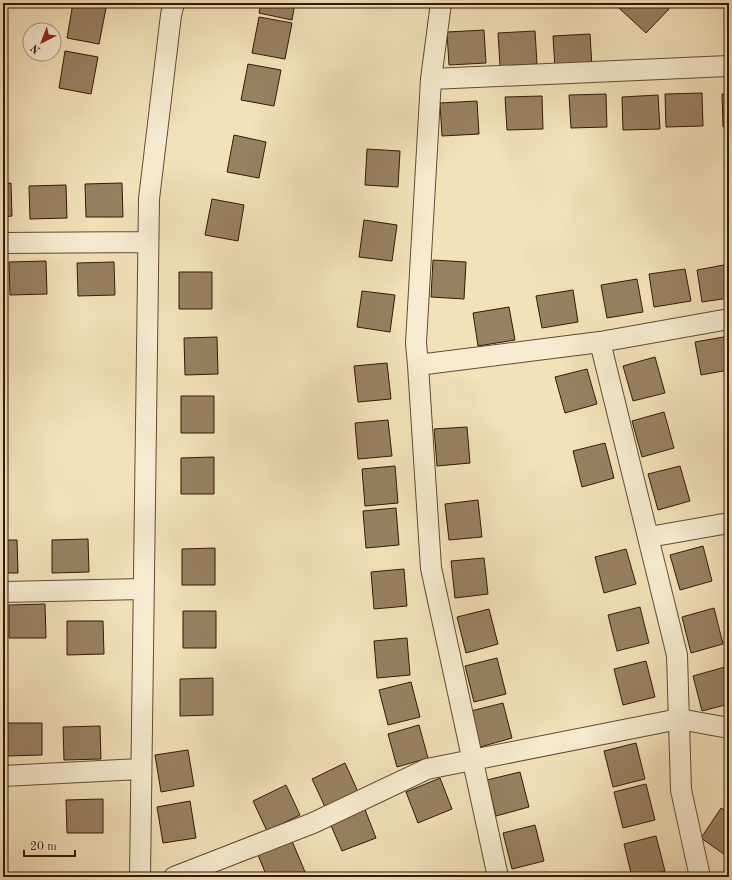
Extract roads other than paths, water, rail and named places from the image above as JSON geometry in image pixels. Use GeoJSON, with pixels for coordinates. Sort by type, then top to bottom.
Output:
{"type":"FeatureCollection","features":[{"type":"Feature","properties":{"kind":"street"},"geometry":{"type":"LineString","coordinates":[[140,877],[140,770],[149,199],[171,15],[174,3]]}},
{"type":"Feature","properties":{"kind":"street"},"geometry":{"type":"LineString","coordinates":[[441,3],[431,79],[416,343],[431,568],[498,877]]}},
{"type":"Feature","properties":{"kind":"street"},"geometry":{"type":"LineString","coordinates":[[431,79],[729,66]]}},
{"type":"Feature","properties":{"kind":"street"},"geometry":{"type":"LineString","coordinates":[[3,243],[148,242]]}},
{"type":"Feature","properties":{"kind":"street"},"geometry":{"type":"LineString","coordinates":[[418,365],[600,342],[729,319]]}},
{"type":"Feature","properties":{"kind":"street"},"geometry":{"type":"LineString","coordinates":[[600,342],[677,655],[681,790],[700,877]]}},
{"type":"Feature","properties":{"kind":"street"},"geometry":{"type":"LineString","coordinates":[[649,537],[729,523]]}},
{"type":"Feature","properties":{"kind":"street"},"geometry":{"type":"LineString","coordinates":[[3,592],[143,589]]}},
{"type":"Feature","properties":{"kind":"street"},"geometry":{"type":"LineString","coordinates":[[174,877],[314,823],[427,769],[679,719],[729,728]]}},
{"type":"Feature","properties":{"kind":"street"},"geometry":{"type":"LineString","coordinates":[[3,776],[140,770]]}}]}
